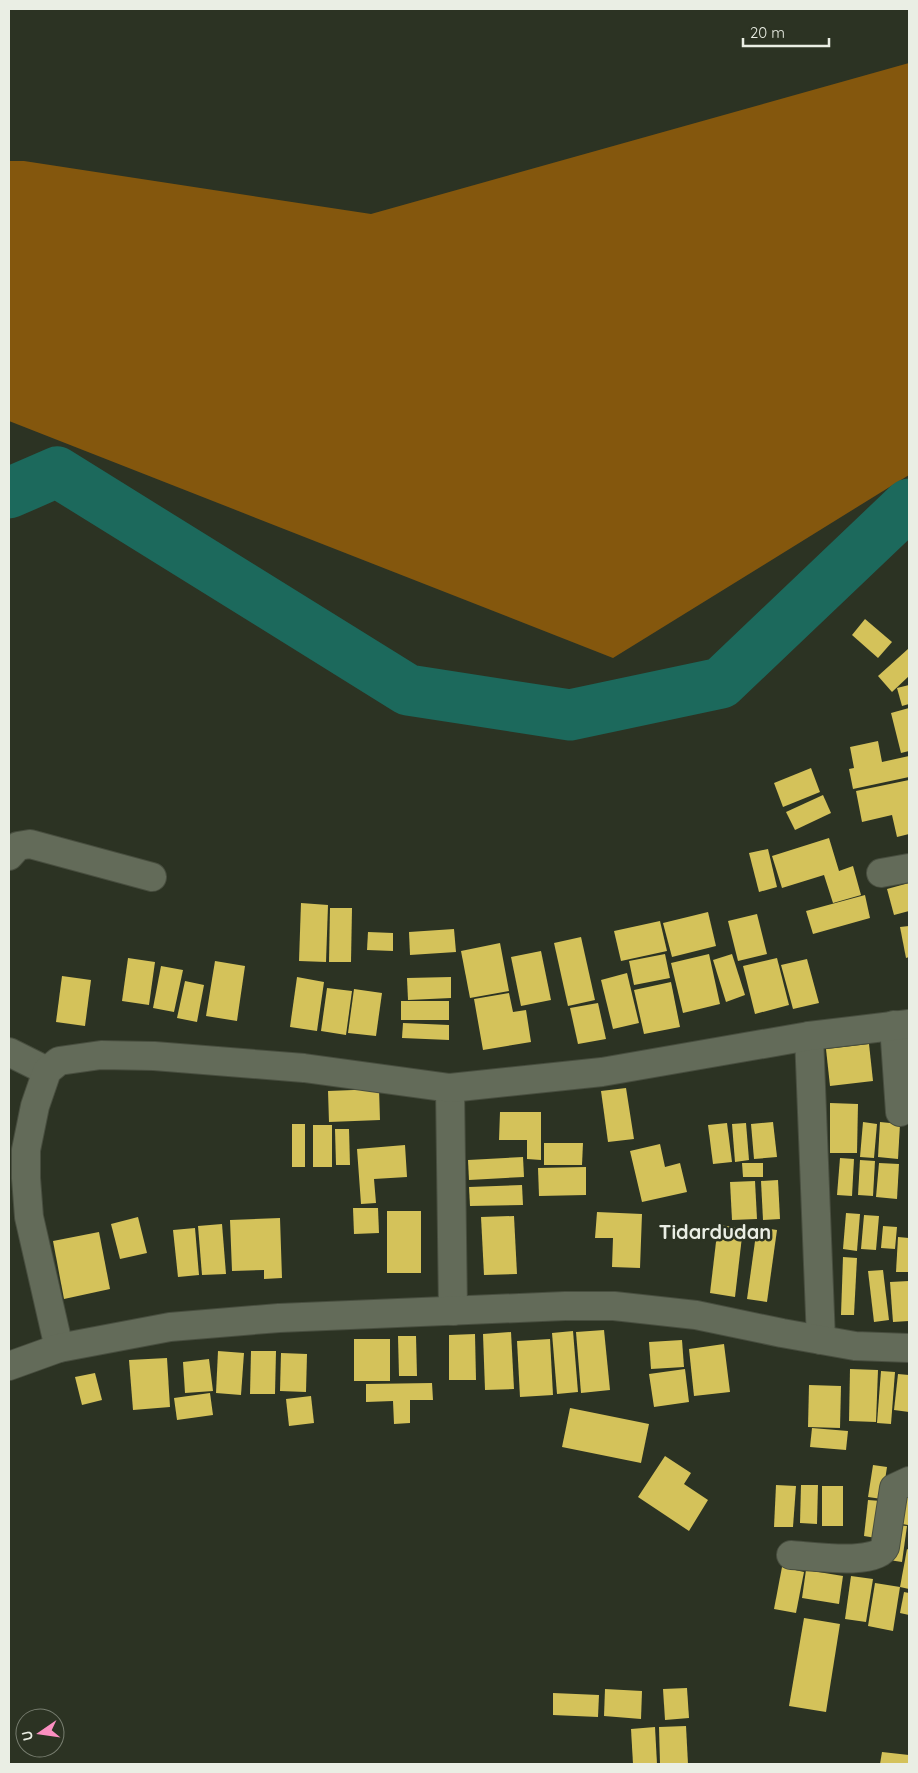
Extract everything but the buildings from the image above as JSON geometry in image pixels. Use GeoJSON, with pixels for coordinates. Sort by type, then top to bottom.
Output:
{"type":"FeatureCollection","features":[{"type":"Feature","properties":{"kind":"street"},"geometry":{"type":"LineString","coordinates":[[9,856],[15,848],[30,844],[152,877]]}},
{"type":"Feature","properties":{"kind":"street"},"geometry":{"type":"LineString","coordinates":[[881,873],[909,868]]}},
{"type":"Feature","properties":{"kind":"street"},"geometry":{"type":"LineString","coordinates":[[59,1348],[29,1217],[26,1150],[35,1106],[47,1071],[54,1064],[65,1058],[154,1056],[304,1068],[450,1088],[602,1072],[809,1036],[901,1025],[900,1112]]}},
{"type":"Feature","properties":{"kind":"street"},"geometry":{"type":"LineString","coordinates":[[809,1036],[821,1340]]}},
{"type":"Feature","properties":{"kind":"street"},"geometry":{"type":"LineString","coordinates":[[9,1052],[47,1071]]}},
{"type":"Feature","properties":{"kind":"street"},"geometry":{"type":"LineString","coordinates":[[450,1088],[453,1311]]}},
{"type":"Feature","properties":{"kind":"street"},"geometry":{"type":"LineString","coordinates":[[9,1366],[59,1348],[170,1327],[279,1318],[614,1306],[696,1315],[855,1346],[909,1348]]}},
{"type":"Feature","properties":{"kind":"street"},"geometry":{"type":"LineString","coordinates":[[792,1555],[864,1558],[880,1553],[886,1546],[894,1488],[909,1481]]}},
{"type":"Feature","properties":{"kind":"shaded area"},"geometry":{"type":"Polygon","coordinates":[[[909,63],[909,475],[613,658],[9,421],[9,161],[24,161],[371,214],[909,63]]]}},
{"type":"Feature","properties":{"kind":"waterway"},"geometry":{"type":"LineString","coordinates":[[9,493],[57,472],[408,690],[570,715],[721,683],[909,504]]}},
{"type":"Feature","properties":{"kind":"district","name":"Tidardudan"},"geometry":{"type":"Point","coordinates":[715,1231]}}]}
